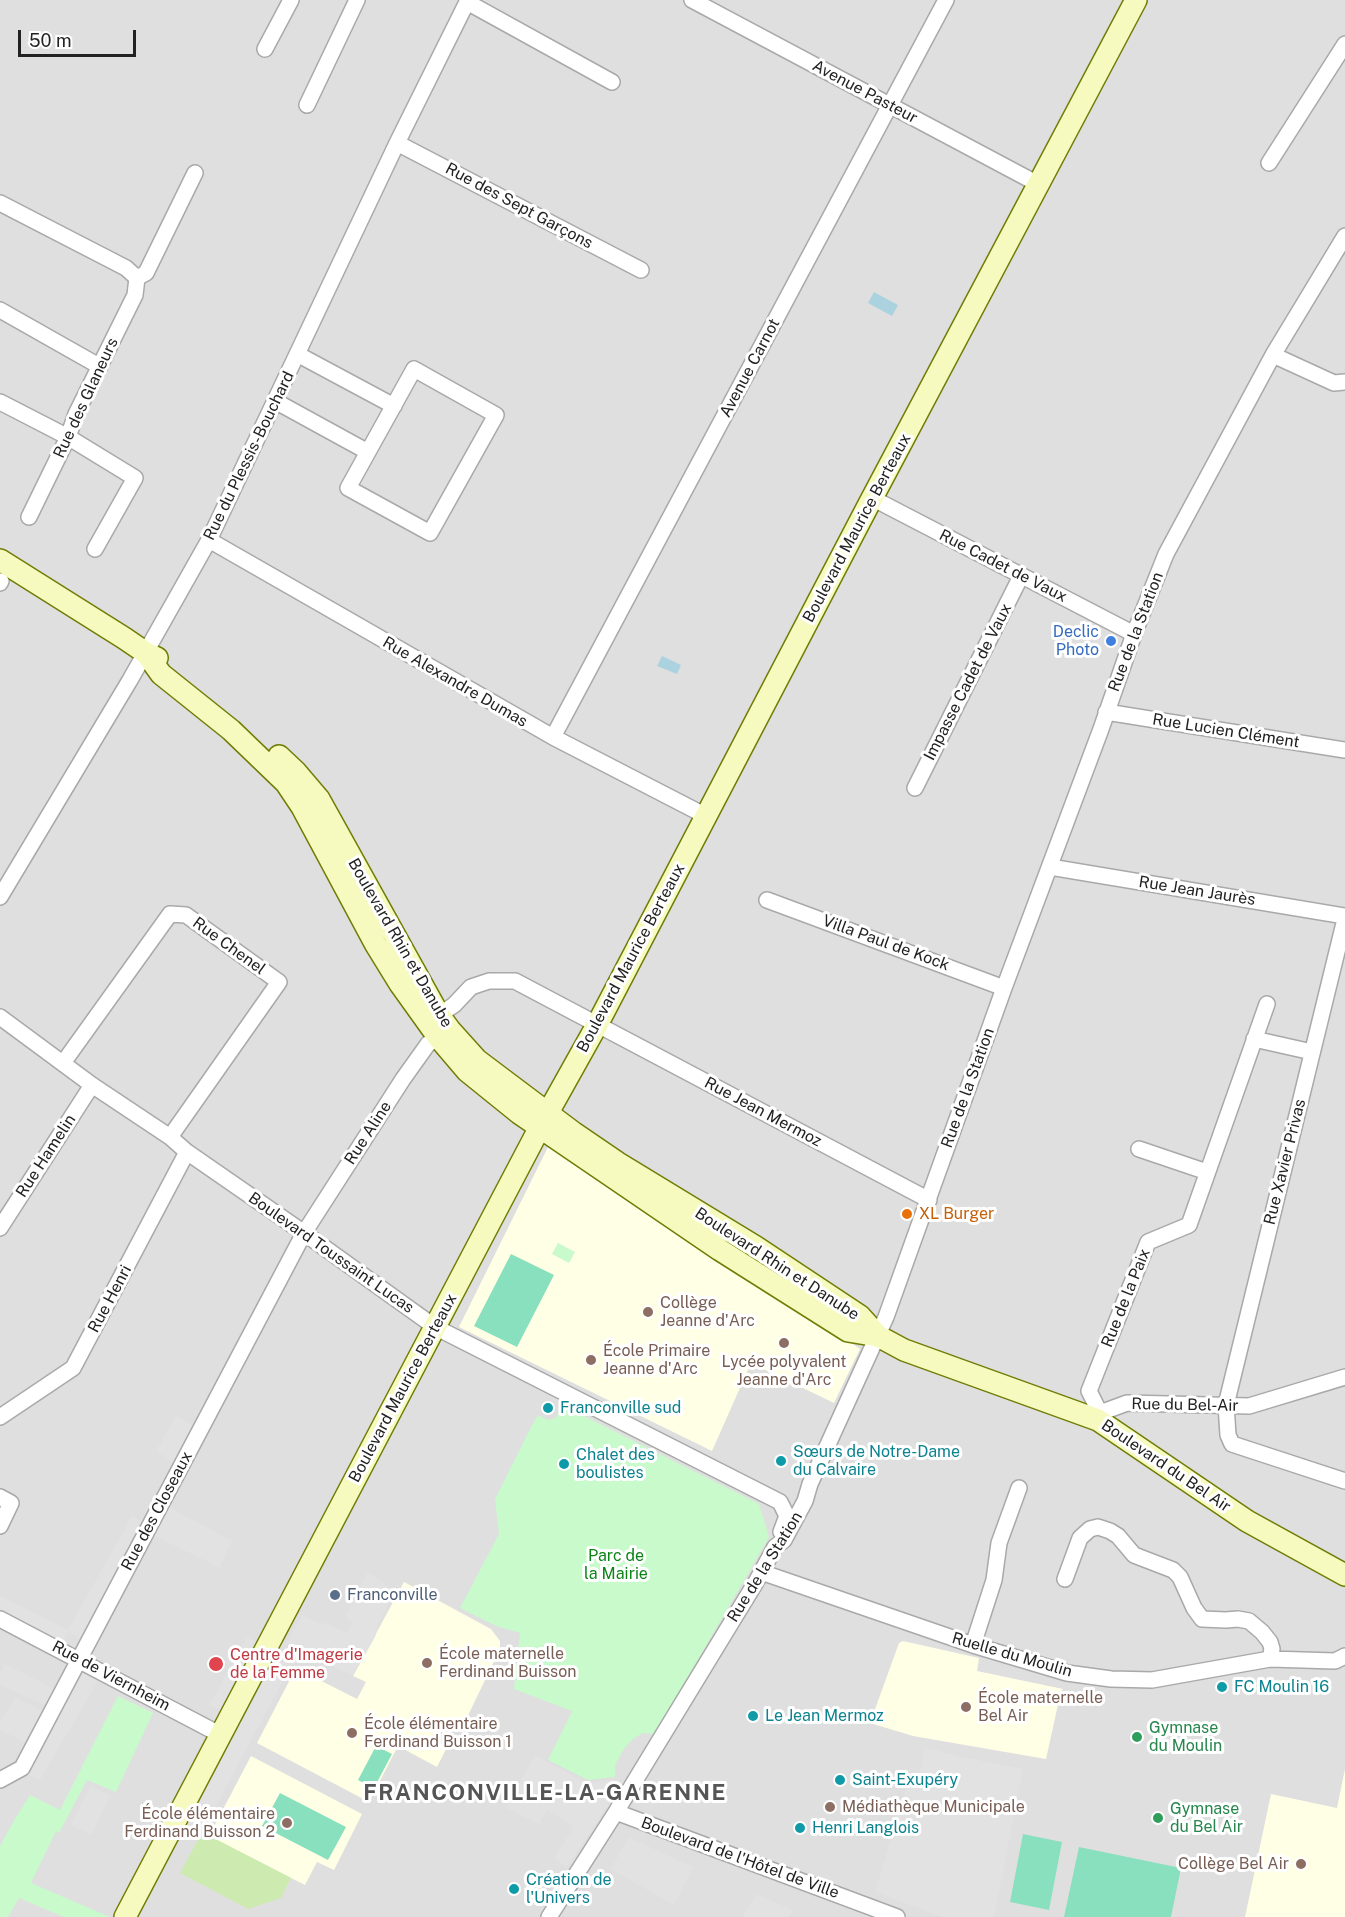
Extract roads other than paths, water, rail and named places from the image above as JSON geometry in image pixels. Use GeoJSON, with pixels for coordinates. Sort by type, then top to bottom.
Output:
{"type":"FeatureCollection","features":[{"type":"Feature","properties":{"kind":"main road","name":"Boulevard Maurice Berteaux"},"geometry":{"type":"LineString","coordinates":[[125,1917],[543,1120],[597,1024],[1136,0]]}},
{"type":"Feature","properties":{"kind":"main road","name":"Boulevard Rhin et Danube"},"geometry":{"type":"LineString","coordinates":[[0,560],[146,653],[169,662],[240,719],[296,772],[319,799],[450,1030],[477,1060],[543,1120],[720,1250],[848,1331],[878,1336]]}},
{"type":"Feature","properties":{"kind":"main road","name":"Boulevard Rhin et Danube"},"geometry":{"type":"LineString","coordinates":[[146,653],[161,674],[231,730],[286,783],[302,807],[376,945],[400,984],[438,1037],[467,1071],[519,1113],[543,1120]]}},
{"type":"Feature","properties":{"kind":"main road","name":"Boulevard du Bel Air"},"geometry":{"type":"LineString","coordinates":[[878,1336],[904,1350],[1099,1417],[1247,1521],[1345,1575]]}},
{"type":"Feature","properties":{"kind":"street"},"geometry":{"type":"LineString","coordinates":[[265,49],[291,0]]}},
{"type":"Feature","properties":{"kind":"street"},"geometry":{"type":"LineString","coordinates":[[307,105],[357,0]]}},
{"type":"Feature","properties":{"kind":"street","name":"Avenue Pasteur"},"geometry":{"type":"LineString","coordinates":[[692,0],[1038,184]]}},
{"type":"Feature","properties":{"kind":"street","name":"Avenue Carnot"},"geometry":{"type":"LineString","coordinates":[[553,737],[946,0]]}},
{"type":"Feature","properties":{"kind":"street"},"geometry":{"type":"LineString","coordinates":[[467,1],[612,82]]}},
{"type":"Feature","properties":{"kind":"street","name":"Rue du Plessis-Bouchard"},"geometry":{"type":"LineString","coordinates":[[1,892],[146,653],[209,540],[397,143],[467,1]]}},
{"type":"Feature","properties":{"kind":"street"},"geometry":{"type":"LineString","coordinates":[[1269,163],[1345,44]]}},
{"type":"Feature","properties":{"kind":"street","name":"Rue des Sept Garçons"},"geometry":{"type":"LineString","coordinates":[[397,143],[641,270]]}},
{"type":"Feature","properties":{"kind":"street"},"geometry":{"type":"LineString","coordinates":[[0,203],[126,268],[137,278],[146,273],[195,173]]}},
{"type":"Feature","properties":{"kind":"street","name":"Rue de la Station"},"geometry":{"type":"LineString","coordinates":[[549,1917],[616,1812],[775,1547],[784,1540],[805,1501],[810,1484],[878,1336],[1134,634],[1166,554],[1273,355],[1340,257],[1345,236]]}},
{"type":"Feature","properties":{"kind":"street","name":"Rue des Glaneurs"},"geometry":{"type":"LineString","coordinates":[[29,517],[68,437],[76,414],[135,295],[137,278]]}},
{"type":"Feature","properties":{"kind":"street"},"geometry":{"type":"LineString","coordinates":[[0,310],[99,366]]}},
{"type":"Feature","properties":{"kind":"street"},"geometry":{"type":"LineString","coordinates":[[297,354],[394,406]]}},
{"type":"Feature","properties":{"kind":"street"},"geometry":{"type":"LineString","coordinates":[[1273,355],[1334,383],[1345,382]]}},
{"type":"Feature","properties":{"kind":"street"},"geometry":{"type":"LineString","coordinates":[[414,369],[496,415],[430,533],[348,488],[368,452],[414,369]]}},
{"type":"Feature","properties":{"kind":"street"},"geometry":{"type":"LineString","coordinates":[[275,401],[368,452]]}},
{"type":"Feature","properties":{"kind":"street"},"geometry":{"type":"LineString","coordinates":[[0,402],[68,437],[135,478],[95,549]]}},
{"type":"Feature","properties":{"kind":"street","name":"Rue Cadet de Vaux"},"geometry":{"type":"LineString","coordinates":[[872,498],[1134,634]]}},
{"type":"Feature","properties":{"kind":"street","name":"Rue Alexandre Dumas"},"geometry":{"type":"LineString","coordinates":[[209,540],[553,737],[706,816]]}},
{"type":"Feature","properties":{"kind":"street","name":"Impasse Cadet de Vaux"},"geometry":{"type":"LineString","coordinates":[[915,788],[1021,576]]}},
{"type":"Feature","properties":{"kind":"street","name":"Rue Lucien Clément"},"geometry":{"type":"LineString","coordinates":[[1106,712],[1345,750]]}},
{"type":"Feature","properties":{"kind":"street","name":"Rue Jean Jaurès"},"geometry":{"type":"LineString","coordinates":[[1050,867],[1345,917]]}},
{"type":"Feature","properties":{"kind":"street","name":"Villa Paul de Kock"},"geometry":{"type":"LineString","coordinates":[[767,900],[1004,988]]}},
{"type":"Feature","properties":{"kind":"street","name":"Rue Chenel"},"geometry":{"type":"LineString","coordinates":[[63,1063],[170,914],[186,915],[279,982],[170,1137]]}},
{"type":"Feature","properties":{"kind":"street","name":"Rue Xavier Privas"},"geometry":{"type":"LineString","coordinates":[[1345,917],[1226,1405],[1228,1435],[1232,1444],[1345,1481]]}},
{"type":"Feature","properties":{"kind":"street"},"geometry":{"type":"LineString","coordinates":[[439,1014],[454,1005],[471,987],[489,981],[515,981],[597,1024]]}},
{"type":"Feature","properties":{"kind":"street","name":"Rue de la Paix"},"geometry":{"type":"LineString","coordinates":[[1099,1417],[1089,1391],[1148,1242],[1189,1225],[1267,1004]]}},
{"type":"Feature","properties":{"kind":"street","name":"Boulevard Toussaint Lucas"},"geometry":{"type":"LineString","coordinates":[[0,1017],[92,1085],[170,1137],[187,1152],[435,1327],[780,1502]]}},
{"type":"Feature","properties":{"kind":"street","name":"Rue Jean Mermoz"},"geometry":{"type":"LineString","coordinates":[[597,1024],[929,1200]]}},
{"type":"Feature","properties":{"kind":"street","name":"Rue Aline"},"geometry":{"type":"LineString","coordinates":[[303,1233],[403,1079],[428,1044],[438,1037]]}},
{"type":"Feature","properties":{"kind":"street"},"geometry":{"type":"LineString","coordinates":[[1254,1039],[1312,1052]]}},
{"type":"Feature","properties":{"kind":"street","name":"Rue Hamelin"},"geometry":{"type":"LineString","coordinates":[[0,1228],[92,1085]]}},
{"type":"Feature","properties":{"kind":"street"},"geometry":{"type":"LineString","coordinates":[[1139,1149],[1207,1172]]}},
{"type":"Feature","properties":{"kind":"street","name":"Rue Henri"},"geometry":{"type":"LineString","coordinates":[[0,1417],[73,1368],[187,1152]]}},
{"type":"Feature","properties":{"kind":"street","name":"Rue des Closeaux"},"geometry":{"type":"LineString","coordinates":[[0,1780],[21,1768],[303,1233]]}},
{"type":"Feature","properties":{"kind":"street","name":"Rue du Bel-Air"},"geometry":{"type":"LineString","coordinates":[[1099,1417],[1127,1403],[1249,1406],[1345,1377]]}},
{"type":"Feature","properties":{"kind":"street"},"geometry":{"type":"LineString","coordinates":[[775,1547],[787,1515],[780,1502],[793,1499],[810,1484]]}},
{"type":"Feature","properties":{"kind":"street"},"geometry":{"type":"LineString","coordinates":[[973,1645],[994,1580],[999,1543],[1019,1488]]}},
{"type":"Feature","properties":{"kind":"street"},"geometry":{"type":"LineString","coordinates":[[0,1497],[11,1503],[0,1526]]}},
{"type":"Feature","properties":{"kind":"street"},"geometry":{"type":"LineString","coordinates":[[1065,1579],[1076,1545],[1084,1533],[1098,1527],[1110,1531],[1118,1536],[1134,1555],[1173,1570],[1180,1577],[1194,1608],[1202,1618],[1226,1620],[1238,1618],[1249,1621],[1270,1642],[1272,1649],[1270,1659]]}},
{"type":"Feature","properties":{"kind":"street","name":"Ruelle du Moulin"},"geometry":{"type":"LineString","coordinates":[[761,1572],[973,1645],[1067,1673],[1111,1679],[1152,1680],[1270,1659],[1335,1661],[1345,1656]]}},
{"type":"Feature","properties":{"kind":"street","name":"Rue de Viernheim"},"geometry":{"type":"LineString","coordinates":[[0,1619],[221,1735]]}},
{"type":"Feature","properties":{"kind":"street","name":"Boulevard de l'Hôtel de Ville"},"geometry":{"type":"LineString","coordinates":[[616,1812],[897,1917]]}},
{"type":"Feature","properties":{"kind":"water"},"geometry":{"type":"Polygon","coordinates":[[[874,292],[898,305],[892,316],[868,303],[874,292]]]}},
{"type":"Feature","properties":{"kind":"water"},"geometry":{"type":"Polygon","coordinates":[[[662,656],[681,665],[677,674],[657,666],[662,656]]]}},
{"type":"Feature","properties":{"kind":"place","name":"Declic Photo"},"geometry":{"type":"Point","coordinates":[1111,641]}},
{"type":"Feature","properties":{"kind":"place","name":"XL Burger"},"geometry":{"type":"Point","coordinates":[907,1214]}},
{"type":"Feature","properties":{"kind":"place","name":"Collège Jeanne d'Arc"},"geometry":{"type":"Point","coordinates":[648,1312]}},
{"type":"Feature","properties":{"kind":"place","name":"Lycée polyvalent Jeanne d'Arc"},"geometry":{"type":"Point","coordinates":[784,1343]}},
{"type":"Feature","properties":{"kind":"place","name":"École Primaire Jeanne d'Arc"},"geometry":{"type":"Point","coordinates":[591,1360]}},
{"type":"Feature","properties":{"kind":"place","name":"Franconville sud"},"geometry":{"type":"Point","coordinates":[548,1408]}},
{"type":"Feature","properties":{"kind":"place","name":"Sœurs de Notre-Dame du Calvaire"},"geometry":{"type":"Point","coordinates":[781,1461]}},
{"type":"Feature","properties":{"kind":"place","name":"Chalet des boulistes"},"geometry":{"type":"Point","coordinates":[564,1464]}},
{"type":"Feature","properties":{"kind":"place","name":"Franconville"},"geometry":{"type":"Point","coordinates":[335,1595]}},
{"type":"Feature","properties":{"kind":"place","name":"École maternelle Ferdinand Buisson"},"geometry":{"type":"Point","coordinates":[427,1663]}},
{"type":"Feature","properties":{"kind":"place","name":"Centre d'Imagerie de la Femme"},"geometry":{"type":"Point","coordinates":[216,1664]}},
{"type":"Feature","properties":{"kind":"place","name":"FC Moulin 16"},"geometry":{"type":"Point","coordinates":[1222,1687]}},
{"type":"Feature","properties":{"kind":"place","name":"École maternelle Bel Air"},"geometry":{"type":"Point","coordinates":[966,1707]}},
{"type":"Feature","properties":{"kind":"place","name":"Le Jean Mermoz"},"geometry":{"type":"Point","coordinates":[753,1716]}},
{"type":"Feature","properties":{"kind":"place","name":"École élémentaire Ferdinand Buisson 1"},"geometry":{"type":"Point","coordinates":[352,1733]}},
{"type":"Feature","properties":{"kind":"place","name":"Gymnase du Moulin"},"geometry":{"type":"Point","coordinates":[1137,1737]}},
{"type":"Feature","properties":{"kind":"place","name":"Saint-Exupéry"},"geometry":{"type":"Point","coordinates":[840,1780]}},
{"type":"Feature","properties":{"kind":"place","name":"Médiathèque Municipale"},"geometry":{"type":"Point","coordinates":[830,1807]}},
{"type":"Feature","properties":{"kind":"place","name":"Gymnase du Bel Air"},"geometry":{"type":"Point","coordinates":[1158,1818]}},
{"type":"Feature","properties":{"kind":"place","name":"École élémentaire Ferdinand Buisson 2"},"geometry":{"type":"Point","coordinates":[287,1823]}},
{"type":"Feature","properties":{"kind":"place","name":"Henri Langlois"},"geometry":{"type":"Point","coordinates":[800,1828]}},
{"type":"Feature","properties":{"kind":"place","name":"Collège Bel Air"},"geometry":{"type":"Point","coordinates":[1301,1864]}},
{"type":"Feature","properties":{"kind":"place","name":"Création de l'Univers"},"geometry":{"type":"Point","coordinates":[514,1889]}},
{"type":"Feature","properties":{"kind":"district","name":"FRANCONVILLE-LA-GARENNE"},"geometry":{"type":"Point","coordinates":[545,1793]}},
{"type":"Feature","properties":{"kind":"park label","name":"Parc de la Mairie"},"geometry":{"type":"Point","coordinates":[616,1565]}}]}
